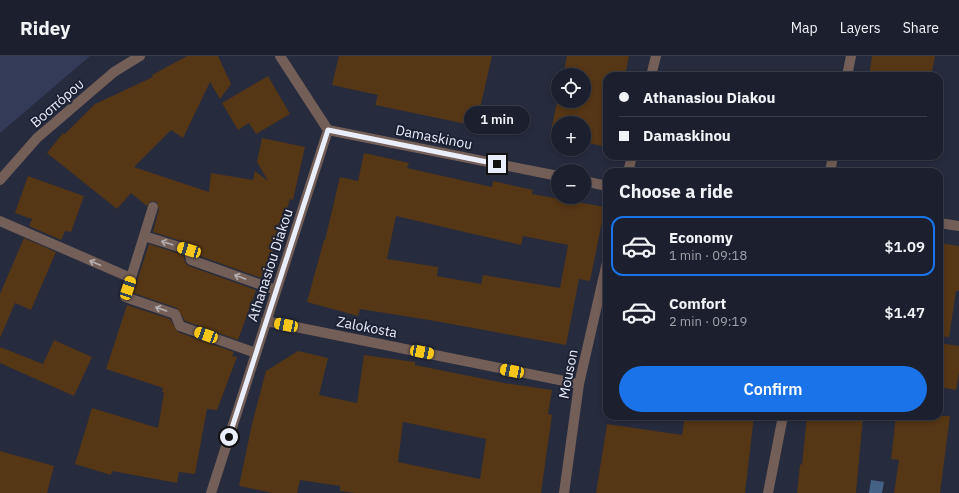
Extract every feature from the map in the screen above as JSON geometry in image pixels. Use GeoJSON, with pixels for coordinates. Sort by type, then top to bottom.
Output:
{"type":"FeatureCollection","features":[{"type":"Feature","properties":{"kind":"street","name":"Βοσπόρου"},"geometry":{"type":"LineString","coordinates":[[0,180],[37,138],[114,72],[140,56]]}},
{"type":"Feature","properties":{"kind":"street"},"geometry":{"type":"LineString","coordinates":[[280,56],[328,130]]}},
{"type":"Feature","properties":{"kind":"street"},"geometry":{"type":"LineString","coordinates":[[653,72],[656,56]]}},
{"type":"Feature","properties":{"kind":"street"},"geometry":{"type":"LineString","coordinates":[[848,72],[851,56]]}},
{"type":"Feature","properties":{"kind":"street","name":"Damaskinou"},"geometry":{"type":"LineString","coordinates":[[328,130],[551,175]]}},
{"type":"Feature","properties":{"kind":"street","name":"Athanasiou Diakou"},"geometry":{"type":"LineString","coordinates":[[211,493],[328,130]]}},
{"type":"Feature","properties":{"kind":"street"},"geometry":{"type":"LineString","coordinates":[[591,183],[603,185]]}},
{"type":"Feature","properties":{"kind":"street"},"geometry":{"type":"LineString","coordinates":[[154,207],[125,297],[175,314],[180,326],[256,353]]}},
{"type":"Feature","properties":{"kind":"street"},"geometry":{"type":"LineString","coordinates":[[0,221],[131,278]]}},
{"type":"Feature","properties":{"kind":"street"},"geometry":{"type":"LineString","coordinates":[[943,224],[959,226]]}},
{"type":"Feature","properties":{"kind":"street"},"geometry":{"type":"LineString","coordinates":[[144,236],[189,250],[191,260],[276,290]]}},
{"type":"Feature","properties":{"kind":"street","name":"Mouson"},"geometry":{"type":"LineString","coordinates":[[564,493],[579,384],[603,279]]}},
{"type":"Feature","properties":{"kind":"street","name":"Zalokosta"},"geometry":{"type":"LineString","coordinates":[[266,321],[579,384]]}},
{"type":"Feature","properties":{"kind":"street"},"geometry":{"type":"LineString","coordinates":[[768,493],[782,420]]}},
{"type":"Feature","properties":{"kind":"shaded area"},"geometry":{"type":"Polygon","coordinates":[[[0,56],[90,56],[0,133],[0,56]]]}},
{"type":"Feature","properties":{"kind":"shaded area"},"geometry":{"type":"Polygon","coordinates":[[[871,480],[884,482],[882,493],[869,493],[871,480]]]}},
{"type":"Feature","properties":{"kind":"building"},"geometry":{"type":"Polygon","coordinates":[[[187,56],[218,56],[231,84],[220,99],[210,82],[183,138],[171,130],[134,167],[209,192],[211,173],[253,180],[255,171],[268,181],[257,162],[262,138],[305,147],[293,200],[290,199],[266,272],[263,271],[261,278],[197,255],[195,248],[191,244],[153,232],[159,209],[157,202],[151,201],[147,206],[131,193],[117,209],[47,153],[63,133],[65,134],[95,104],[153,77],[152,75],[187,56]]]}},
{"type":"Feature","properties":{"kind":"building"},"geometry":{"type":"Polygon","coordinates":[[[339,56],[492,56],[476,126],[375,105],[378,95],[332,85],[339,56]]]}},
{"type":"Feature","properties":{"kind":"building"},"geometry":{"type":"Polygon","coordinates":[[[567,56],[629,56],[626,72],[603,72],[603,146],[591,144],[591,116],[554,116],[556,108],[591,108],[591,68],[564,68],[567,56]]]}},
{"type":"Feature","properties":{"kind":"building"},"geometry":{"type":"Polygon","coordinates":[[[872,56],[935,56],[932,72],[870,72],[872,56]]]}},
{"type":"Feature","properties":{"kind":"building"},"geometry":{"type":"Polygon","coordinates":[[[268,76],[290,114],[256,134],[249,123],[238,130],[222,103],[268,76]]]}},
{"type":"Feature","properties":{"kind":"building"},"geometry":{"type":"Polygon","coordinates":[[[364,153],[409,163],[407,168],[492,187],[493,181],[533,190],[532,194],[551,197],[551,204],[588,204],[603,207],[603,217],[590,281],[579,279],[566,345],[360,309],[358,316],[307,302],[325,240],[340,177],[358,181],[364,153]],[[396,216],[387,259],[438,267],[437,276],[481,284],[483,275],[560,288],[568,245],[523,236],[521,245],[396,216]]]}},
{"type":"Feature","properties":{"kind":"building"},"geometry":{"type":"Polygon","coordinates":[[[28,176],[84,196],[71,232],[65,231],[61,240],[29,226],[32,219],[15,213],[28,176]]]}},
{"type":"Feature","properties":{"kind":"building"},"geometry":{"type":"Polygon","coordinates":[[[24,238],[56,252],[31,310],[15,303],[0,338],[0,294],[24,238]]]}},
{"type":"Feature","properties":{"kind":"building"},"geometry":{"type":"Polygon","coordinates":[[[149,244],[183,255],[186,264],[189,266],[256,290],[238,340],[185,321],[177,308],[133,293],[149,244]]]}},
{"type":"Feature","properties":{"kind":"building"},"geometry":{"type":"Polygon","coordinates":[[[943,244],[959,246],[959,291],[956,291],[949,337],[943,336],[943,244]]]}},
{"type":"Feature","properties":{"kind":"building"},"geometry":{"type":"Polygon","coordinates":[[[127,305],[170,319],[178,332],[234,352],[232,356],[237,357],[217,410],[207,409],[195,474],[179,472],[177,483],[112,471],[111,475],[75,464],[92,408],[158,428],[164,393],[162,392],[163,388],[106,369],[127,305]]]}},
{"type":"Feature","properties":{"kind":"building"},"geometry":{"type":"Polygon","coordinates":[[[54,340],[92,357],[74,396],[0,363],[0,347],[43,364],[54,340]]]}},
{"type":"Feature","properties":{"kind":"building"},"geometry":{"type":"Polygon","coordinates":[[[943,344],[959,346],[959,373],[956,390],[943,388],[943,344]]]}},
{"type":"Feature","properties":{"kind":"building"},"geometry":{"type":"Polygon","coordinates":[[[298,351],[328,358],[319,395],[357,403],[364,355],[415,362],[415,365],[504,383],[552,390],[548,414],[552,415],[541,493],[356,493],[340,491],[340,486],[300,480],[297,493],[273,493],[239,486],[252,424],[266,371],[298,351]],[[403,422],[398,462],[480,479],[486,439],[403,422]]]}},
{"type":"Feature","properties":{"kind":"building"},"geometry":{"type":"Polygon","coordinates":[[[943,416],[950,416],[940,493],[894,493],[899,460],[891,459],[896,420],[943,420],[943,416]]]}},
{"type":"Feature","properties":{"kind":"building"},"geometry":{"type":"Polygon","coordinates":[[[684,420],[754,420],[745,493],[596,493],[607,424],[682,435],[684,420]]]}},
{"type":"Feature","properties":{"kind":"building"},"geometry":{"type":"Polygon","coordinates":[[[807,420],[863,420],[856,493],[797,493],[800,464],[802,465],[807,420]]]}},
{"type":"Feature","properties":{"kind":"building"},"geometry":{"type":"Polygon","coordinates":[[[0,451],[54,466],[47,493],[0,493],[0,451]]]}},
{"type":"Feature","properties":{"kind":"route"},"geometry":{"type":"LineString","coordinates":[[229,437],[328,130],[497,164]]}}]}
